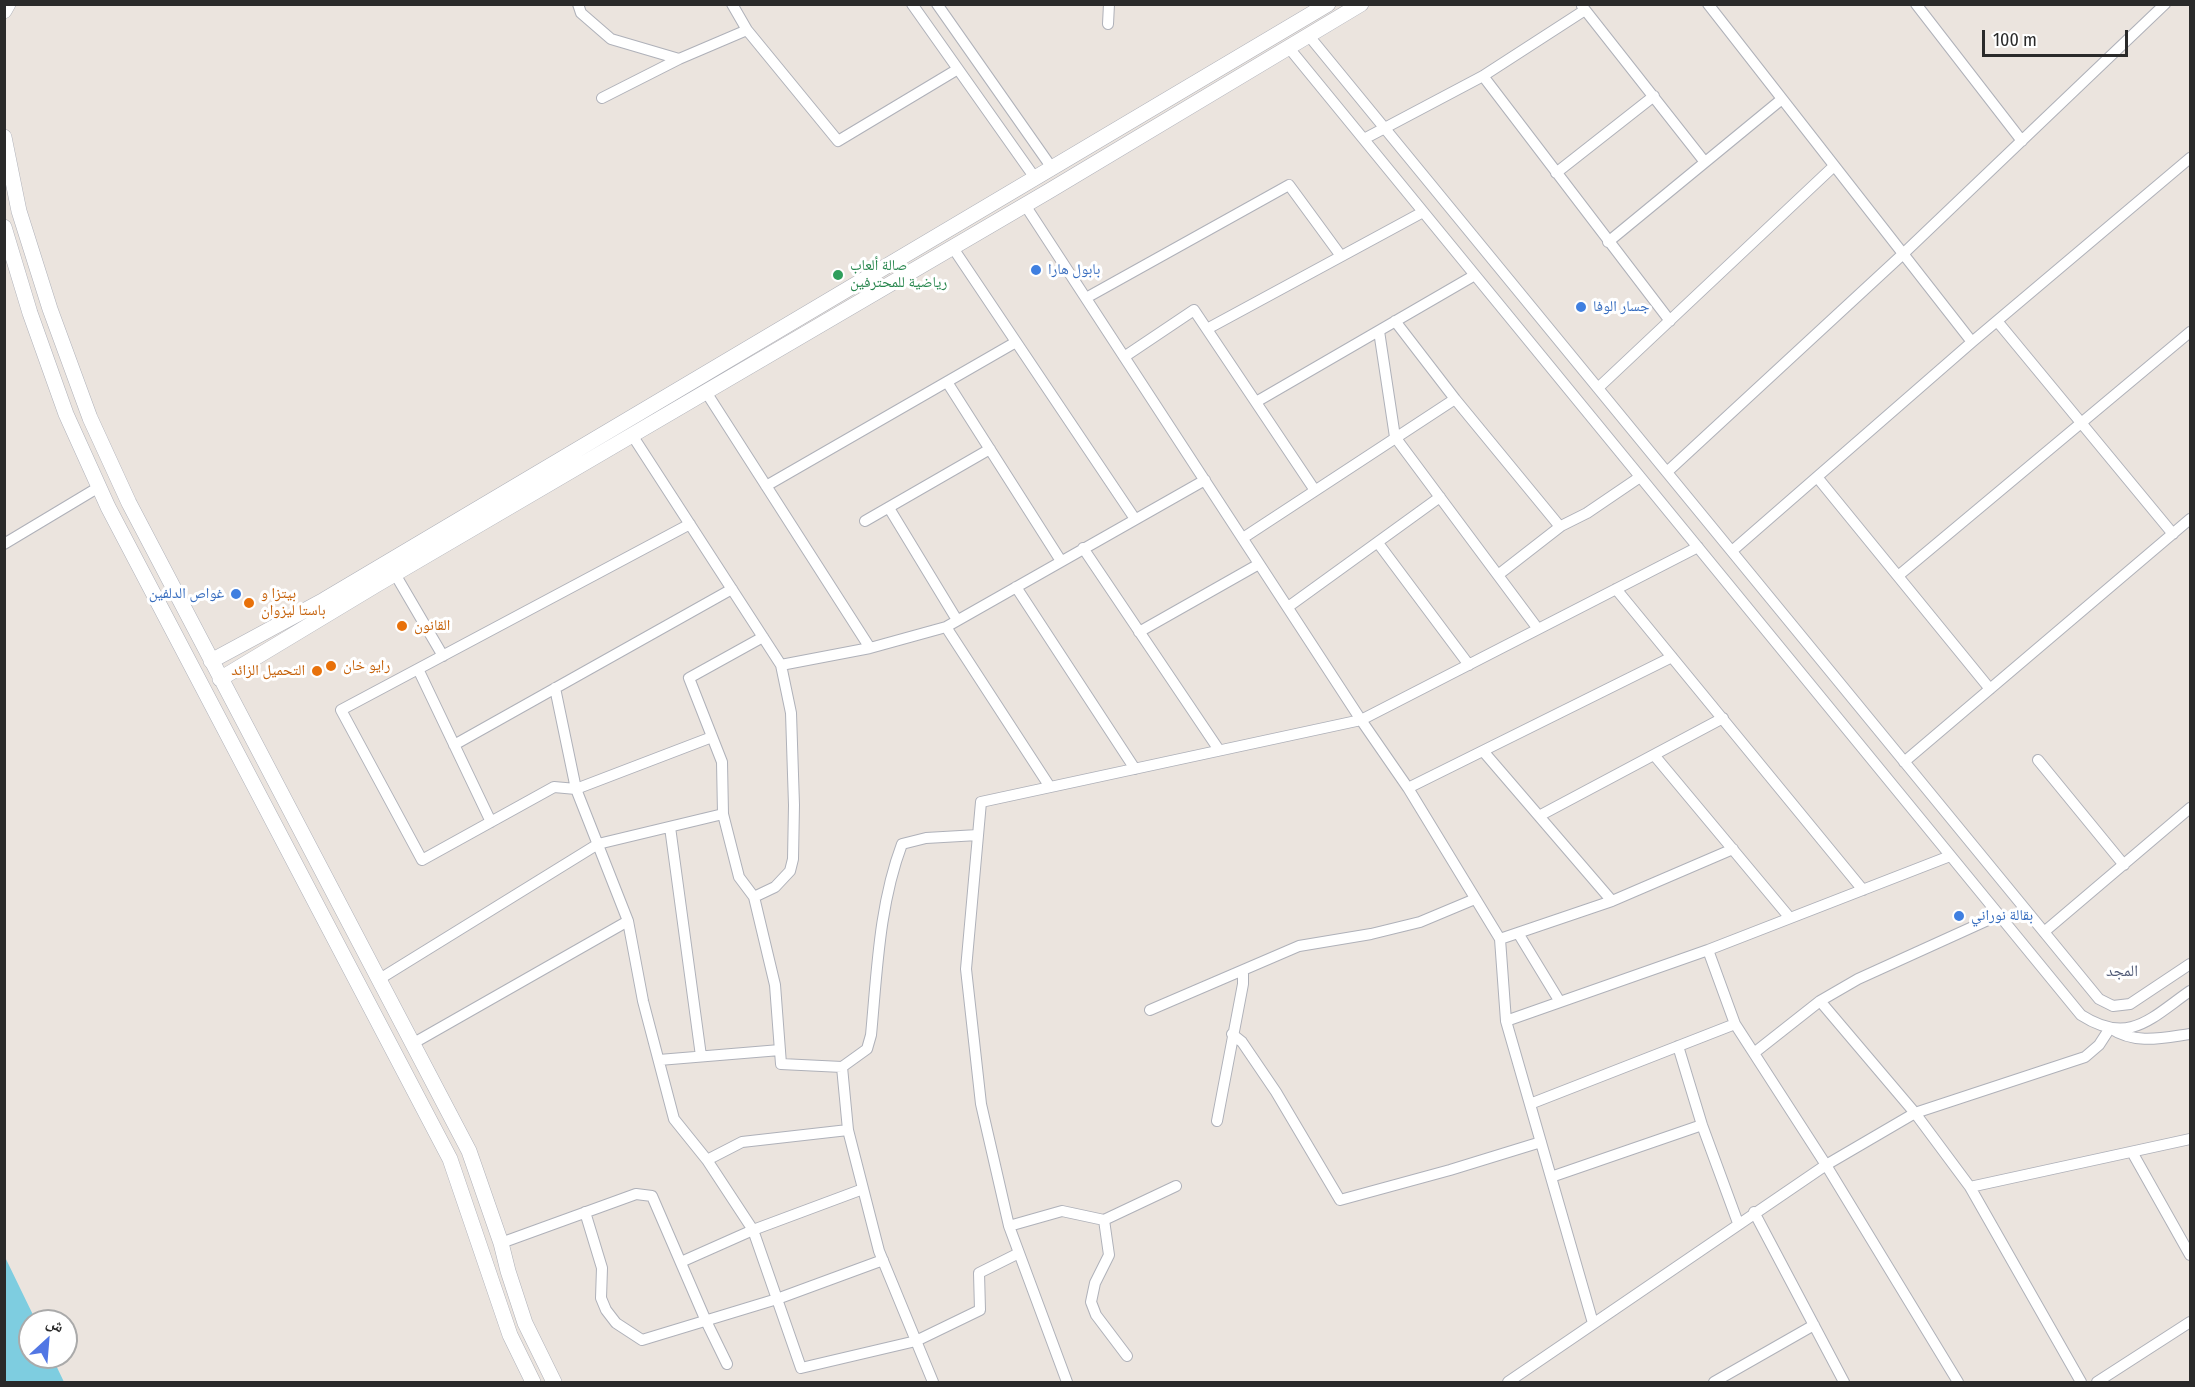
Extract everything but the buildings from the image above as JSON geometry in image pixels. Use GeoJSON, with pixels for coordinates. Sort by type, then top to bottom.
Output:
{"type":"FeatureCollection","features":[{"type":"Feature","properties":{"kind":"main road"},"geometry":{"type":"LineString","coordinates":[[4,11],[8,4]]}},
{"type":"Feature","properties":{"kind":"main road"},"geometry":{"type":"LineString","coordinates":[[211,661],[324,600],[1328,4]]}},
{"type":"Feature","properties":{"kind":"main road"},"geometry":{"type":"LineString","coordinates":[[220,679],[395,574],[953,248],[1361,4]]}},
{"type":"Feature","properties":{"kind":"main road"},"geometry":{"type":"LineString","coordinates":[[4,137],[19,211],[50,309],[90,418],[129,503],[220,679],[469,1151],[501,1243],[525,1323],[554,1383]]}},
{"type":"Feature","properties":{"kind":"main road"},"geometry":{"type":"LineString","coordinates":[[4,227],[30,313],[62,403],[99,487],[450,1160],[510,1335],[533,1383]]}},
{"type":"Feature","properties":{"kind":"street"},"geometry":{"type":"LineString","coordinates":[[578,4],[580,13],[611,39],[679,59]]}},
{"type":"Feature","properties":{"kind":"street"},"geometry":{"type":"LineString","coordinates":[[732,4],[747,30],[838,141],[958,69]]}},
{"type":"Feature","properties":{"kind":"street"},"geometry":{"type":"LineString","coordinates":[[912,4],[1035,178]]}},
{"type":"Feature","properties":{"kind":"street"},"geometry":{"type":"LineString","coordinates":[[937,4],[1052,168]]}},
{"type":"Feature","properties":{"kind":"street"},"geometry":{"type":"LineString","coordinates":[[1108,24],[1109,4]]}},
{"type":"Feature","properties":{"kind":"street"},"geometry":{"type":"LineString","coordinates":[[1708,4],[1972,342]]}},
{"type":"Feature","properties":{"kind":"street"},"geometry":{"type":"LineString","coordinates":[[1916,4],[2022,141]]}},
{"type":"Feature","properties":{"kind":"street"},"geometry":{"type":"LineString","coordinates":[[1667,472],[1904,254],[2165,4]]}},
{"type":"Feature","properties":{"kind":"street"},"geometry":{"type":"LineString","coordinates":[[1364,139],[1483,76],[1583,7],[1704,161]]}},
{"type":"Feature","properties":{"kind":"street"},"geometry":{"type":"LineString","coordinates":[[602,98],[679,59],[747,30]]}},
{"type":"Feature","properties":{"kind":"street"},"geometry":{"type":"LineString","coordinates":[[1309,36],[2099,999],[2113,1006],[2130,1004],[2190,964]]}},
{"type":"Feature","properties":{"kind":"street"},"geometry":{"type":"LineString","coordinates":[[1289,48],[2081,1015],[2096,1025],[2121,1030],[2144,1023],[2190,991]]}},
{"type":"Feature","properties":{"kind":"street"},"geometry":{"type":"LineString","coordinates":[[1483,76],[1670,321]]}},
{"type":"Feature","properties":{"kind":"street"},"geometry":{"type":"LineString","coordinates":[[1556,173],[1654,96]]}},
{"type":"Feature","properties":{"kind":"street"},"geometry":{"type":"LineString","coordinates":[[1608,242],[1782,99]]}},
{"type":"Feature","properties":{"kind":"street"},"geometry":{"type":"LineString","coordinates":[[1731,551],[1972,342],[2190,158]]}},
{"type":"Feature","properties":{"kind":"street"},"geometry":{"type":"LineString","coordinates":[[1598,388],[1834,166]]}},
{"type":"Feature","properties":{"kind":"street"},"geometry":{"type":"LineString","coordinates":[[1086,298],[1290,185],[1341,256]]}},
{"type":"Feature","properties":{"kind":"street"},"geometry":{"type":"LineString","coordinates":[[1025,205],[1361,720],[1408,788],[1500,939],[1506,1021],[1593,1323]]}},
{"type":"Feature","properties":{"kind":"street"},"geometry":{"type":"LineString","coordinates":[[1207,328],[1423,212]]}},
{"type":"Feature","properties":{"kind":"street"},"geometry":{"type":"LineString","coordinates":[[953,248],[1135,519]]}},
{"type":"Feature","properties":{"kind":"street"},"geometry":{"type":"LineString","coordinates":[[1257,402],[1475,275]]}},
{"type":"Feature","properties":{"kind":"street"},"geometry":{"type":"LineString","coordinates":[[1124,357],[1194,310],[1314,489]]}},
{"type":"Feature","properties":{"kind":"street"},"geometry":{"type":"LineString","coordinates":[[1395,321],[1557,524]]}},
{"type":"Feature","properties":{"kind":"street"},"geometry":{"type":"LineString","coordinates":[[1997,321],[2173,534]]}},
{"type":"Feature","properties":{"kind":"street"},"geometry":{"type":"LineString","coordinates":[[1379,331],[1395,437],[1539,629]]}},
{"type":"Feature","properties":{"kind":"street"},"geometry":{"type":"LineString","coordinates":[[1898,576],[2190,332]]}},
{"type":"Feature","properties":{"kind":"street"},"geometry":{"type":"LineString","coordinates":[[766,486],[1016,342]]}},
{"type":"Feature","properties":{"kind":"street"},"geometry":{"type":"LineString","coordinates":[[947,382],[1061,561]]}},
{"type":"Feature","properties":{"kind":"street"},"geometry":{"type":"LineString","coordinates":[[706,392],[870,648]]}},
{"type":"Feature","properties":{"kind":"street"},"geometry":{"type":"LineString","coordinates":[[1242,538],[1455,399]]}},
{"type":"Feature","properties":{"kind":"street"},"geometry":{"type":"LineString","coordinates":[[632,435],[781,665],[791,712],[793,859],[790,871],[775,887],[754,897]]}},
{"type":"Feature","properties":{"kind":"street"},"geometry":{"type":"LineString","coordinates":[[866,521],[990,449]]}},
{"type":"Feature","properties":{"kind":"street"},"geometry":{"type":"LineString","coordinates":[[1498,574],[1561,526],[1587,513],[1640,477]]}},
{"type":"Feature","properties":{"kind":"street"},"geometry":{"type":"LineString","coordinates":[[1817,477],[1990,689]]}},
{"type":"Feature","properties":{"kind":"street"},"geometry":{"type":"LineString","coordinates":[[781,665],[870,648],[945,627],[1205,480]]}},
{"type":"Feature","properties":{"kind":"street"},"geometry":{"type":"LineString","coordinates":[[4,544],[99,487]]}},
{"type":"Feature","properties":{"kind":"street"},"geometry":{"type":"LineString","coordinates":[[1288,607],[1440,497]]}},
{"type":"Feature","properties":{"kind":"street"},"geometry":{"type":"LineString","coordinates":[[889,508],[957,620]]}},
{"type":"Feature","properties":{"kind":"street"},"geometry":{"type":"LineString","coordinates":[[1904,762],[2190,519]]}},
{"type":"Feature","properties":{"kind":"street"},"geometry":{"type":"LineString","coordinates":[[690,524],[341,710],[422,860],[554,787],[576,789],[712,737]]}},
{"type":"Feature","properties":{"kind":"street"},"geometry":{"type":"LineString","coordinates":[[1378,543],[1469,664]]}},
{"type":"Feature","properties":{"kind":"street"},"geometry":{"type":"LineString","coordinates":[[1067,1383],[1009,1226],[981,1104],[966,969],[981,802],[1361,720],[1698,547]]}},
{"type":"Feature","properties":{"kind":"street"},"geometry":{"type":"LineString","coordinates":[[1083,549],[1218,750]]}},
{"type":"Feature","properties":{"kind":"street"},"geometry":{"type":"LineString","coordinates":[[1139,632],[1259,564]]}},
{"type":"Feature","properties":{"kind":"street"},"geometry":{"type":"LineString","coordinates":[[395,574],[443,656]]}},
{"type":"Feature","properties":{"kind":"street"},"geometry":{"type":"LineString","coordinates":[[1016,587],[1135,769]]}},
{"type":"Feature","properties":{"kind":"street"},"geometry":{"type":"LineString","coordinates":[[454,745],[732,589]]}},
{"type":"Feature","properties":{"kind":"street"},"geometry":{"type":"LineString","coordinates":[[1616,589],[1863,890]]}},
{"type":"Feature","properties":{"kind":"street"},"geometry":{"type":"LineString","coordinates":[[945,627],[1050,787]]}},
{"type":"Feature","properties":{"kind":"street"},"geometry":{"type":"LineString","coordinates":[[763,637],[690,678],[722,762],[723,814],[739,877],[754,897],[775,985],[781,1064],[842,1067],[867,1049],[871,1035],[881,932],[902,844],[926,838],[978,835]]}},
{"type":"Feature","properties":{"kind":"street"},"geometry":{"type":"LineString","coordinates":[[1408,788],[1672,657]]}},
{"type":"Feature","properties":{"kind":"street"},"geometry":{"type":"LineString","coordinates":[[418,669],[491,822]]}},
{"type":"Feature","properties":{"kind":"street"},"geometry":{"type":"LineString","coordinates":[[555,688],[576,789],[628,921],[643,1001],[674,1119],[707,1160],[753,1230],[801,1368],[916,1341],[981,1310],[979,1273],[1019,1253]]}},
{"type":"Feature","properties":{"kind":"street"},"geometry":{"type":"LineString","coordinates":[[1539,816],[1723,718]]}},
{"type":"Feature","properties":{"kind":"street"},"geometry":{"type":"LineString","coordinates":[[1483,751],[1612,901]]}},
{"type":"Feature","properties":{"kind":"street"},"geometry":{"type":"LineString","coordinates":[[1654,755],[1790,918]]}},
{"type":"Feature","properties":{"kind":"street"},"geometry":{"type":"LineString","coordinates":[[2038,760],[2124,865]]}},
{"type":"Feature","properties":{"kind":"street"},"geometry":{"type":"LineString","coordinates":[[2044,932],[2190,808]]}},
{"type":"Feature","properties":{"kind":"street"},"geometry":{"type":"LineString","coordinates":[[378,980],[598,844],[723,814]]}},
{"type":"Feature","properties":{"kind":"street"},"geometry":{"type":"LineString","coordinates":[[670,827],[701,1056]]}},
{"type":"Feature","properties":{"kind":"street"},"geometry":{"type":"LineString","coordinates":[[1500,939],[1612,901],[1733,849]]}},
{"type":"Feature","properties":{"kind":"street"},"geometry":{"type":"LineString","coordinates":[[1506,1021],[1708,950],[1950,856]]}},
{"type":"Feature","properties":{"kind":"street"},"geometry":{"type":"LineString","coordinates":[[1150,1010],[1299,946],[1371,934],[1420,922],[1475,899]]}},
{"type":"Feature","properties":{"kind":"street"},"geometry":{"type":"LineString","coordinates":[[1755,1053],[1820,1001],[1858,979],[1999,915]]}},
{"type":"Feature","properties":{"kind":"street"},"geometry":{"type":"LineString","coordinates":[[412,1044],[628,921]]}},
{"type":"Feature","properties":{"kind":"street"},"geometry":{"type":"LineString","coordinates":[[1518,933],[1560,1002]]}},
{"type":"Feature","properties":{"kind":"street"},"geometry":{"type":"LineString","coordinates":[[1708,950],[1735,1024],[1826,1165],[1958,1383]]}},
{"type":"Feature","properties":{"kind":"street"},"geometry":{"type":"LineString","coordinates":[[1217,1121],[1243,984],[1243,972]]}},
{"type":"Feature","properties":{"kind":"street"},"geometry":{"type":"LineString","coordinates":[[1820,1001],[1915,1113],[1970,1187],[2081,1383]]}},
{"type":"Feature","properties":{"kind":"street"},"geometry":{"type":"LineString","coordinates":[[1530,1104],[1735,1024]]}},
{"type":"Feature","properties":{"kind":"street"},"geometry":{"type":"LineString","coordinates":[[2110,1029],[2122,1036],[2136,1039],[2190,1034]]}},
{"type":"Feature","properties":{"kind":"street"},"geometry":{"type":"LineString","coordinates":[[1508,1383],[1754,1212],[1826,1165],[1915,1113],[2085,1057],[2099,1045],[2110,1029]]}},
{"type":"Feature","properties":{"kind":"street"},"geometry":{"type":"LineString","coordinates":[[1232,1034],[1242,1042],[1276,1092],[1340,1200],[1541,1142]]}},
{"type":"Feature","properties":{"kind":"street"},"geometry":{"type":"LineString","coordinates":[[1678,1046],[1702,1125],[1738,1223]]}},
{"type":"Feature","properties":{"kind":"street"},"geometry":{"type":"LineString","coordinates":[[659,1060],[780,1050]]}},
{"type":"Feature","properties":{"kind":"street"},"geometry":{"type":"LineString","coordinates":[[842,1067],[848,1130],[883,1260],[933,1383]]}},
{"type":"Feature","properties":{"kind":"street"},"geometry":{"type":"LineString","coordinates":[[1551,1177],[1702,1125]]}},
{"type":"Feature","properties":{"kind":"street"},"geometry":{"type":"LineString","coordinates":[[707,1160],[742,1142],[848,1130]]}},
{"type":"Feature","properties":{"kind":"street"},"geometry":{"type":"LineString","coordinates":[[1970,1187],[2190,1139]]}},
{"type":"Feature","properties":{"kind":"street"},"geometry":{"type":"LineString","coordinates":[[2132,1152],[2190,1255]]}},
{"type":"Feature","properties":{"kind":"street"},"geometry":{"type":"LineString","coordinates":[[1009,1226],[1062,1211],[1104,1220],[1176,1186]]}},
{"type":"Feature","properties":{"kind":"street"},"geometry":{"type":"LineString","coordinates":[[681,1262],[753,1230],[863,1189]]}},
{"type":"Feature","properties":{"kind":"street"},"geometry":{"type":"LineString","coordinates":[[501,1243],[636,1194],[652,1196],[727,1364]]}},
{"type":"Feature","properties":{"kind":"street"},"geometry":{"type":"LineString","coordinates":[[585,1212],[602,1268],[601,1298],[606,1310],[616,1323],[642,1340],[777,1299],[883,1260]]}},
{"type":"Feature","properties":{"kind":"street"},"geometry":{"type":"LineString","coordinates":[[1754,1212],[1844,1383]]}},
{"type":"Feature","properties":{"kind":"street"},"geometry":{"type":"LineString","coordinates":[[1104,1220],[1109,1255],[1095,1283],[1091,1302],[1096,1315],[1127,1356]]}},
{"type":"Feature","properties":{"kind":"street"},"geometry":{"type":"LineString","coordinates":[[2097,1383],[2190,1322]]}},
{"type":"Feature","properties":{"kind":"street"},"geometry":{"type":"LineString","coordinates":[[1714,1383],[1732,1378],[1814,1325]]}},
{"type":"Feature","properties":{"kind":"water"},"geometry":{"type":"Polygon","coordinates":[[[4,1255],[30,1309],[18,1309],[18,1369],[58,1369],[64,1382],[5,1382],[4,1255]]]}},
{"type":"Feature","properties":{"kind":"place","name":"بابول هارا"},"geometry":{"type":"Point","coordinates":[1036,270]}},
{"type":"Feature","properties":{"kind":"place","name":"صالة ألعاب رياضية للمحترفين"},"geometry":{"type":"Point","coordinates":[838,275]}},
{"type":"Feature","properties":{"kind":"place","name":"جسار الوفا"},"geometry":{"type":"Point","coordinates":[1581,307]}},
{"type":"Feature","properties":{"kind":"place","name":"غواص الدلفين"},"geometry":{"type":"Point","coordinates":[236,594]}},
{"type":"Feature","properties":{"kind":"place","name":"بيتزا و باستا ليزوان"},"geometry":{"type":"Point","coordinates":[249,603]}},
{"type":"Feature","properties":{"kind":"place","name":"القانون"},"geometry":{"type":"Point","coordinates":[402,626]}},
{"type":"Feature","properties":{"kind":"place","name":"رايو خان"},"geometry":{"type":"Point","coordinates":[331,666]}},
{"type":"Feature","properties":{"kind":"place","name":"التحميل الزائد"},"geometry":{"type":"Point","coordinates":[317,671]}},
{"type":"Feature","properties":{"kind":"place","name":"بقالة نوراني"},"geometry":{"type":"Point","coordinates":[1959,916]}},
{"type":"Feature","properties":{"kind":"district","name":"المجد"},"geometry":{"type":"Point","coordinates":[2122,972]}}]}
